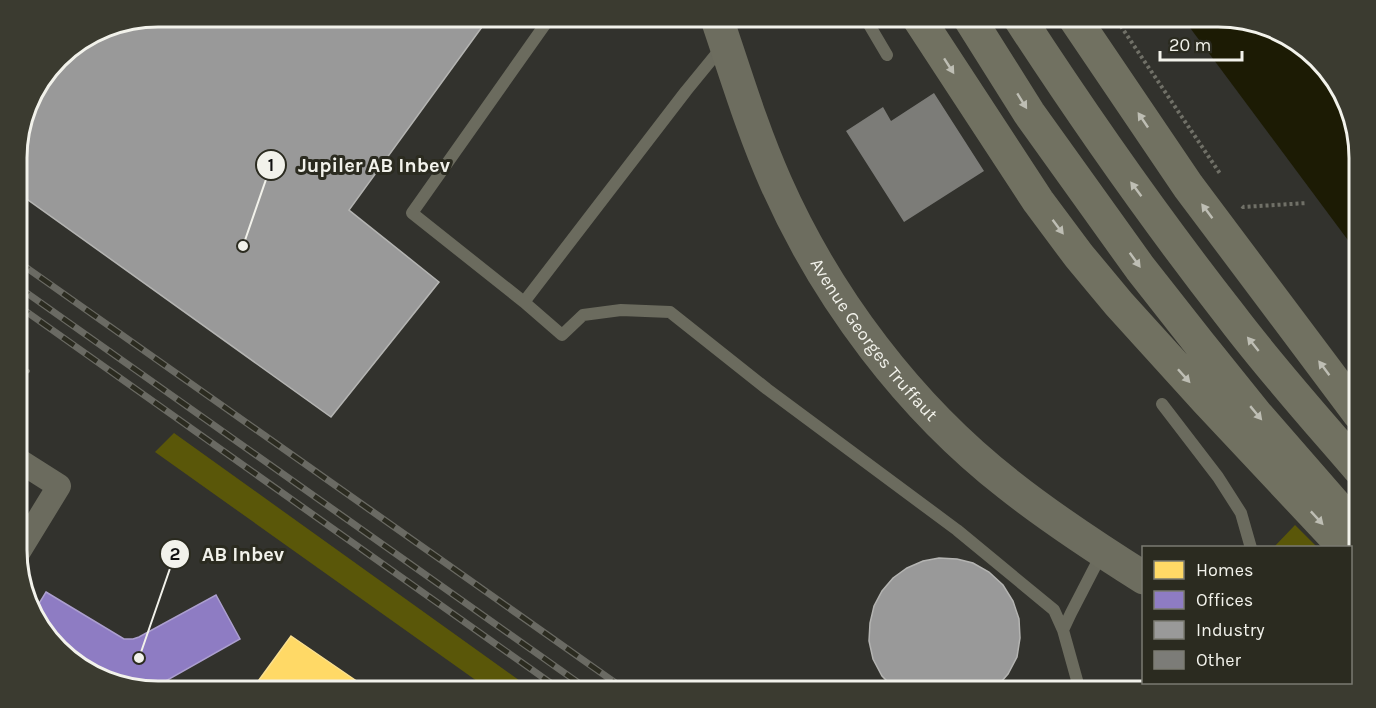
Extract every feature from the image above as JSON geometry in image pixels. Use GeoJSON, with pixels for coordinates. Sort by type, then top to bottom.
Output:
{"type":"FeatureCollection","features":[{"type":"Feature","properties":{"kind":"highway"},"geometry":{"type":"LineString","coordinates":[[924,27],[1038,201],[1079,256],[1199,393],[1343,546]]}},
{"type":"Feature","properties":{"kind":"highway"},"geometry":{"type":"LineString","coordinates":[[975,27],[1029,113],[1140,268],[1257,415],[1349,520]]}},
{"type":"Feature","properties":{"kind":"highway"},"geometry":{"type":"LineString","coordinates":[[1024,27],[1119,166],[1231,317],[1349,457]]}},
{"type":"Feature","properties":{"kind":"highway"},"geometry":{"type":"LineString","coordinates":[[1080,27],[1188,186],[1349,401]]}},
{"type":"Feature","properties":{"kind":"street","name":"Avenue Georges Truffaut"},"geometry":{"type":"LineString","coordinates":[[721,30],[759,144],[792,218],[812,255],[866,337],[902,382],[963,445],[1055,520],[1142,577]]}},
{"type":"Feature","properties":{"kind":"street"},"geometry":{"type":"LineString","coordinates":[[27,466],[60,486],[27,539]]}},
{"type":"Feature","properties":{"kind":"lane"},"geometry":{"type":"LineString","coordinates":[[543,27],[412,213],[525,302],[562,335],[583,315],[621,310],[670,312],[767,389],[957,530],[1054,610],[1063,630],[1077,681]]}},
{"type":"Feature","properties":{"kind":"lane"},"geometry":{"type":"LineString","coordinates":[[870,27],[887,55]]}},
{"type":"Feature","properties":{"kind":"lane"},"geometry":{"type":"LineString","coordinates":[[525,302],[686,91],[721,30]]}},
{"type":"Feature","properties":{"kind":"lane"},"geometry":{"type":"LineString","coordinates":[[1162,404],[1218,477],[1241,513],[1250,546]]}},
{"type":"Feature","properties":{"kind":"lane"},"geometry":{"type":"LineString","coordinates":[[1063,630],[1103,552]]}},
{"type":"Feature","properties":{"kind":"path"},"geometry":{"type":"LineString","coordinates":[[1121,27],[1223,178]]}},
{"type":"Feature","properties":{"kind":"path"},"geometry":{"type":"LineString","coordinates":[[1236,198],[1243,207],[1307,203]]}},
{"type":"Feature","properties":{"kind":"shaded area"},"geometry":{"type":"Polygon","coordinates":[[[1189,27],[1235,28],[1252,31],[1276,40],[1298,54],[1322,78],[1339,108],[1348,141],[1349,242],[1189,27]]]}},
{"type":"Feature","properties":{"kind":"shaded area"},"geometry":{"type":"Polygon","coordinates":[[[174,433],[520,681],[477,681],[155,452],[174,433]]]}},
{"type":"Feature","properties":{"kind":"shaded area"},"geometry":{"type":"Polygon","coordinates":[[[1295,525],[1316,546],[1275,546],[1295,525]]]}},
{"type":"Feature","properties":{"kind":"building: Homes"},"geometry":{"type":"Polygon","coordinates":[[[291,636],[356,681],[258,681],[291,636]]]}},
{"type":"Feature","properties":{"kind":"building: Offices"},"geometry":{"type":"Polygon","coordinates":[[[46,592],[124,639],[133,639],[216,595],[240,639],[166,681],[141,680],[124,677],[100,668],[85,659],[65,643],[54,630],[39,604],[46,592]]]}},
{"type":"Feature","properties":{"kind":"building: Industry"},"geometry":{"type":"Polygon","coordinates":[[[149,27],[482,27],[349,210],[439,282],[331,417],[27,199],[28,141],[31,124],[40,100],[65,65],[85,49],[100,40],[124,31],[149,27]]]}},
{"type":"Feature","properties":{"kind":"building: Industry"},"geometry":{"type":"Polygon","coordinates":[[[939,558],[973,563],[989,572],[1003,585],[1013,601],[1019,619],[1020,638],[1017,657],[1002,681],[887,681],[882,676],[873,659],[869,641],[874,606],[882,591],[893,578],[923,561],[939,558]]]}},
{"type":"Feature","properties":{"kind":"building: Other"},"geometry":{"type":"Polygon","coordinates":[[[934,93],[984,171],[904,222],[846,131],[883,107],[891,121],[934,93]]]}},
{"type":"Feature","properties":{"kind":"railway"},"geometry":{"type":"LineString","coordinates":[[27,268],[613,681]]}},
{"type":"Feature","properties":{"kind":"railway"},"geometry":{"type":"LineString","coordinates":[[27,293],[576,681]]}},
{"type":"Feature","properties":{"kind":"railway"},"geometry":{"type":"LineString","coordinates":[[27,312],[548,681]]}},
{"type":"Feature","properties":{"kind":"place","name":"Jupiler AB Inbev"},"geometry":{"type":"Point","coordinates":[243,246]}},
{"type":"Feature","properties":{"kind":"place","name":"AB Inbev"},"geometry":{"type":"Point","coordinates":[139,658]}}]}
